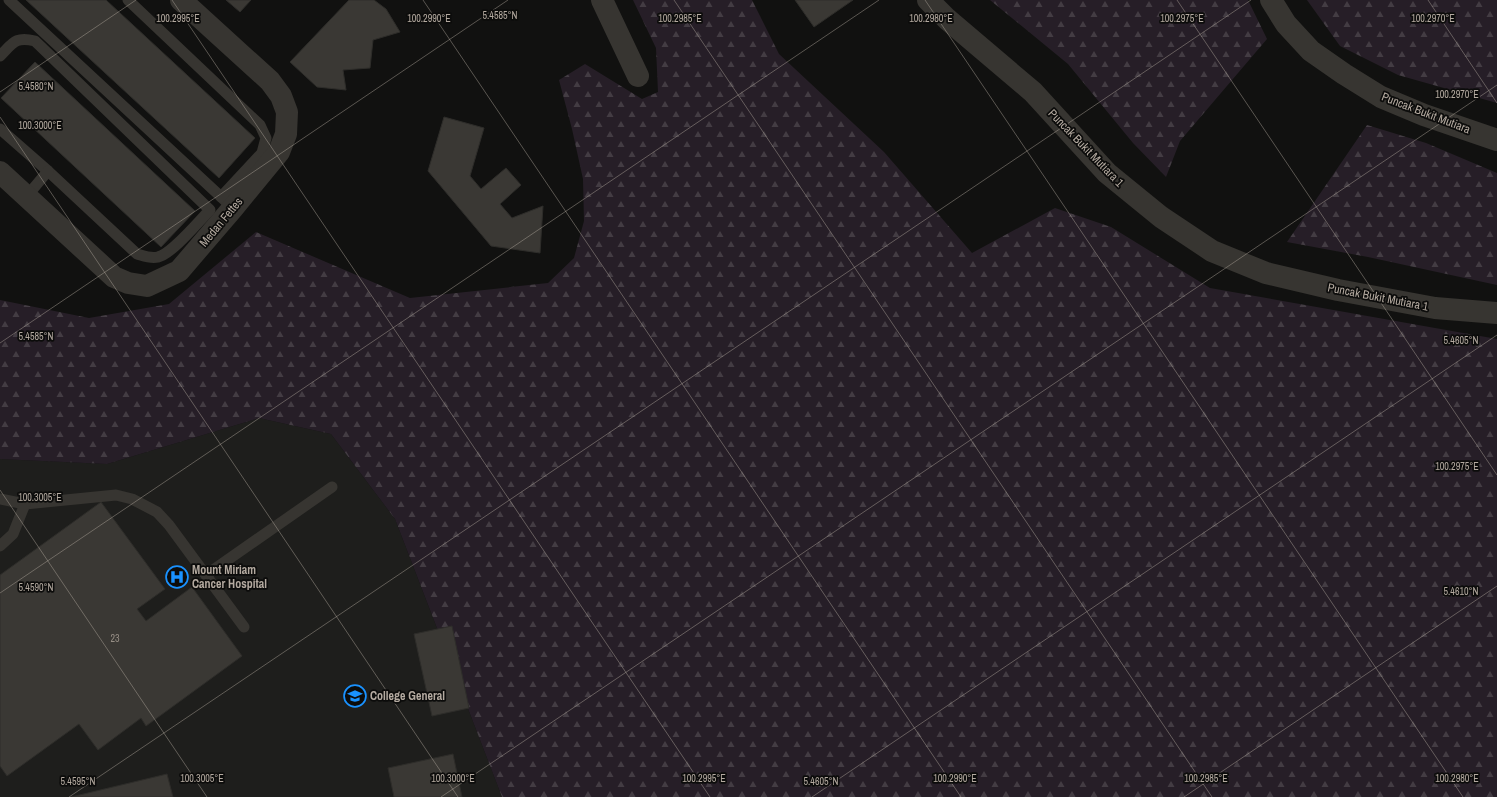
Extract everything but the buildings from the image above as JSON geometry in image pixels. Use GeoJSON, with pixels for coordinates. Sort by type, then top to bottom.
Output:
{"type":"FeatureCollection","features":[{"type":"Feature","properties":{"kind":"street","name":"Medan Fettes"},"geometry":{"type":"LineString","coordinates":[[0,172],[114,277],[128,283],[147,286],[179,271],[227,203],[279,152],[286,134],[287,112],[281,96],[270,81],[181,0]]}},
{"type":"Feature","properties":{"kind":"street"},"geometry":{"type":"LineString","coordinates":[[602,0],[638,76]]}},
{"type":"Feature","properties":{"kind":"street","name":"Puncak Bukit Mutiara 1"},"geometry":{"type":"LineString","coordinates":[[928,0],[947,19],[1033,92],[1107,173],[1161,217],[1212,251],[1266,273],[1338,290],[1435,308],[1497,313]]}},
{"type":"Feature","properties":{"kind":"street","name":"Puncak Bukit Mutiara"},"geometry":{"type":"LineString","coordinates":[[1271,0],[1286,24],[1311,51],[1357,82],[1382,97],[1424,115],[1497,140]]}},
{"type":"Feature","properties":{"kind":"lane"},"geometry":{"type":"LineString","coordinates":[[9,0],[227,203],[262,153],[266,138],[260,125],[128,0]]}},
{"type":"Feature","properties":{"kind":"lane"},"geometry":{"type":"LineString","coordinates":[[0,56],[14,42],[23,38],[35,40],[210,210],[168,253],[159,257],[149,258],[137,254],[48,171],[0,129]]}},
{"type":"Feature","properties":{"kind":"lane"},"geometry":{"type":"LineString","coordinates":[[27,196],[48,171]]}},
{"type":"Feature","properties":{"kind":"lane"},"geometry":{"type":"LineString","coordinates":[[206,575],[332,487]]}},
{"type":"Feature","properties":{"kind":"lane"},"geometry":{"type":"LineString","coordinates":[[0,499],[26,504],[116,494],[132,499],[157,512],[169,525],[244,628]]}},
{"type":"Feature","properties":{"kind":"lane"},"geometry":{"type":"LineString","coordinates":[[0,546],[13,534],[26,504]]}},
{"type":"Feature","properties":{"kind":"shaded area","name":"Mount Miriam Cancer Hospital"},"geometry":{"type":"Polygon","coordinates":[[[259,418],[331,434],[395,519],[502,797],[0,797],[0,459],[107,464],[259,418]]]}},
{"type":"Feature","properties":{"kind":"green space"},"geometry":{"type":"Polygon","coordinates":[[[633,0],[752,0],[779,54],[884,152],[972,253],[1055,208],[1111,227],[1210,288],[1497,339],[1497,797],[502,797],[395,519],[331,434],[259,418],[107,464],[0,459],[0,300],[89,318],[169,304],[256,232],[410,298],[548,283],[574,258],[584,221],[583,179],[559,80],[585,64],[642,99],[658,92],[656,48],[633,0]]]}},
{"type":"Feature","properties":{"kind":"green space"},"geometry":{"type":"Polygon","coordinates":[[[990,0],[1248,0],[1267,39],[1180,141],[1166,177],[1133,143],[1068,64],[990,0]]]}},
{"type":"Feature","properties":{"kind":"green space"},"geometry":{"type":"Polygon","coordinates":[[[1307,0],[1497,0],[1497,103],[1398,75],[1340,46],[1307,0]]]}},
{"type":"Feature","properties":{"kind":"green space"},"geometry":{"type":"Polygon","coordinates":[[[1367,125],[1426,143],[1497,173],[1497,285],[1368,257],[1287,242],[1367,125]]]}},
{"type":"Feature","properties":{"kind":"place","name":"Mount Miriam Cancer Hospital"},"geometry":{"type":"Point","coordinates":[177,577]}},
{"type":"Feature","properties":{"kind":"place","name":"College General"},"geometry":{"type":"Point","coordinates":[355,696]}}]}
